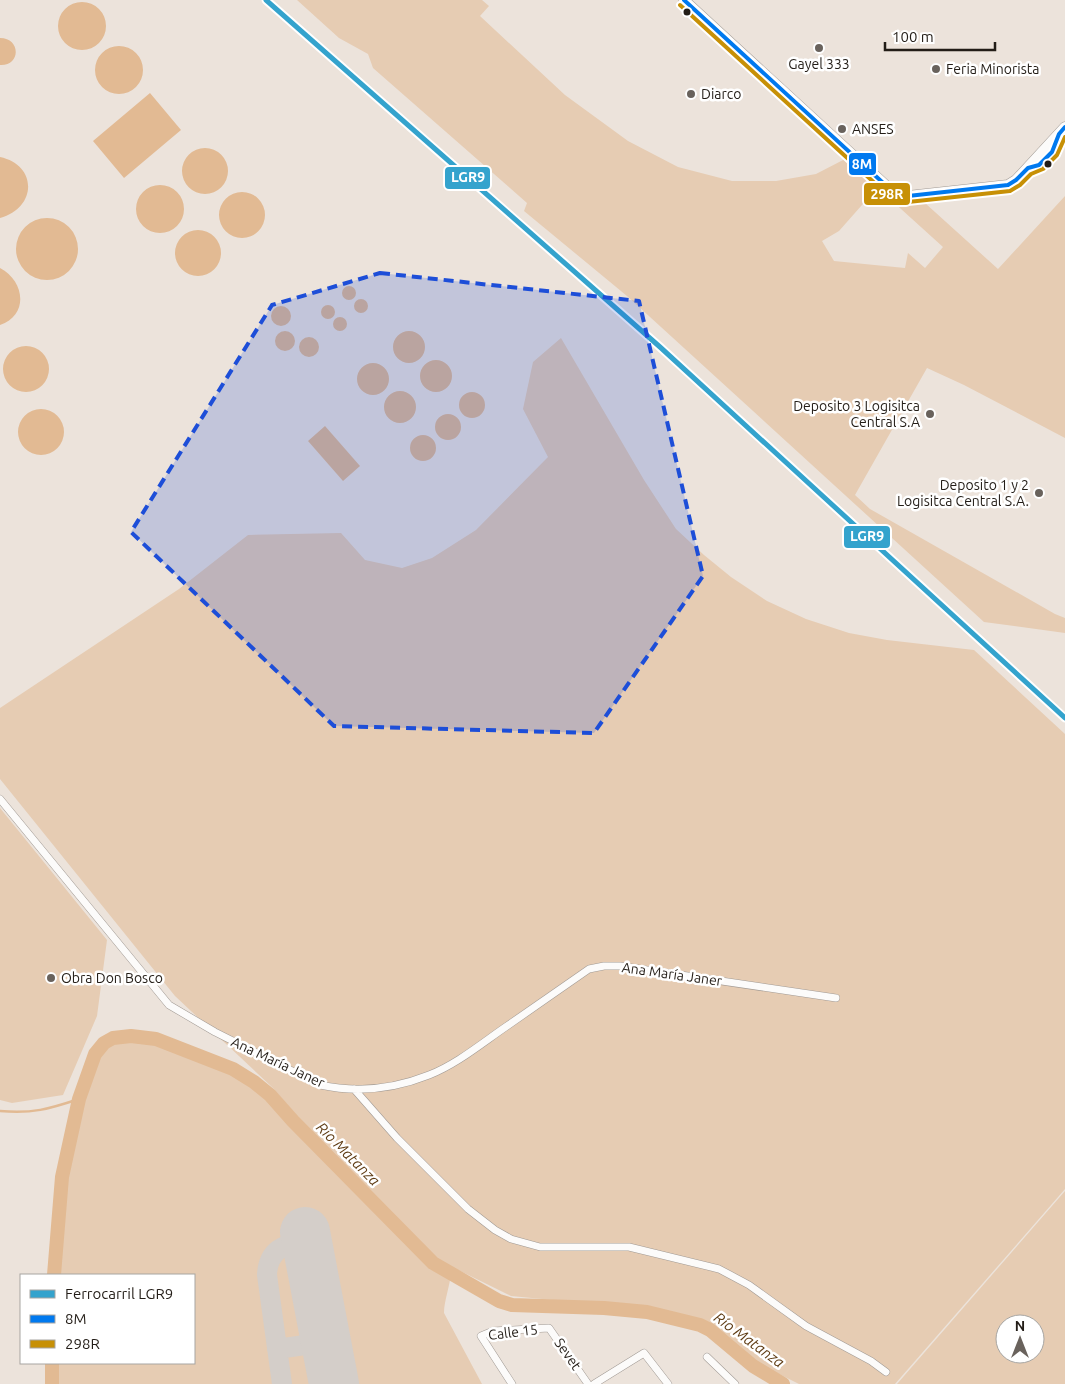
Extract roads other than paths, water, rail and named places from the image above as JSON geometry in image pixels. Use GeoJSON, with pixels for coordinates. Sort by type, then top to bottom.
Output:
{"type":"FeatureCollection","features":[{"type":"Feature","properties":{"kind":"street"},"geometry":{"type":"LineString","coordinates":[[684,0],[893,192],[900,195],[908,196],[1008,185],[1016,180],[1065,127]]}},
{"type":"Feature","properties":{"kind":"street","name":"Ana María Janer"},"geometry":{"type":"LineString","coordinates":[[0,799],[169,1005],[215,1032],[320,1085],[354,1089],[381,1089],[429,1075],[457,1060],[589,969],[604,966],[620,966],[836,998]]}},
{"type":"Feature","properties":{"kind":"street"},"geometry":{"type":"LineString","coordinates":[[354,1089],[397,1138],[468,1209],[495,1230],[511,1239],[540,1247],[629,1247],[718,1269],[750,1285],[806,1326],[863,1356],[886,1372]]}},
{"type":"Feature","properties":{"kind":"street","name":"Calle 15"},"geometry":{"type":"LineString","coordinates":[[512,1384],[481,1336],[493,1332],[544,1328]]}},
{"type":"Feature","properties":{"kind":"street","name":"Sevet"},"geometry":{"type":"LineString","coordinates":[[544,1328],[551,1330],[588,1384]]}},
{"type":"Feature","properties":{"kind":"street"},"geometry":{"type":"LineString","coordinates":[[594,1384],[644,1352],[668,1384]]}},
{"type":"Feature","properties":{"kind":"street"},"geometry":{"type":"LineString","coordinates":[[707,1357],[735,1384]]}},
{"type":"Feature","properties":{"kind":"waterway","name":"Río Matanza"},"geometry":{"type":"LineString","coordinates":[[54,1274],[62,1177],[79,1099],[95,1054],[104,1043],[113,1038],[131,1036],[156,1039],[233,1069],[254,1082],[270,1095],[293,1121],[433,1263],[499,1301],[512,1305],[604,1308],[647,1312],[700,1325],[710,1330],[753,1366],[783,1384]]}},
{"type":"Feature","properties":{"kind":"waterway"},"geometry":{"type":"LineString","coordinates":[[0,1111],[22,1112],[40,1110],[79,1099]]}},
{"type":"Feature","properties":{"kind":"waterway","name":"Río Matanza"},"geometry":{"type":"LineString","coordinates":[[52,1364],[52,1384]]}},
{"type":"Feature","properties":{"kind":"rail line","name":"LGR9"},"geometry":{"type":"LineString","coordinates":[[266,0],[660,347],[1065,718]]}},
{"type":"Feature","properties":{"kind":"place","name":"Gayel 333"},"geometry":{"type":"Point","coordinates":[819,48]}},
{"type":"Feature","properties":{"kind":"place","name":"Feria Minorista"},"geometry":{"type":"Point","coordinates":[936,69]}},
{"type":"Feature","properties":{"kind":"place","name":"Diarco"},"geometry":{"type":"Point","coordinates":[691,94]}},
{"type":"Feature","properties":{"kind":"place","name":"ANSES"},"geometry":{"type":"Point","coordinates":[842,129]}},
{"type":"Feature","properties":{"kind":"place","name":"Deposito 3 Logisitca Central S.A"},"geometry":{"type":"Point","coordinates":[930,414]}},
{"type":"Feature","properties":{"kind":"place","name":"Deposito 1 y 2 Logisitca Central S.A."},"geometry":{"type":"Point","coordinates":[1039,493]}},
{"type":"Feature","properties":{"kind":"place","name":"Obra Don Bosco"},"geometry":{"type":"Point","coordinates":[51,978]}}]}
